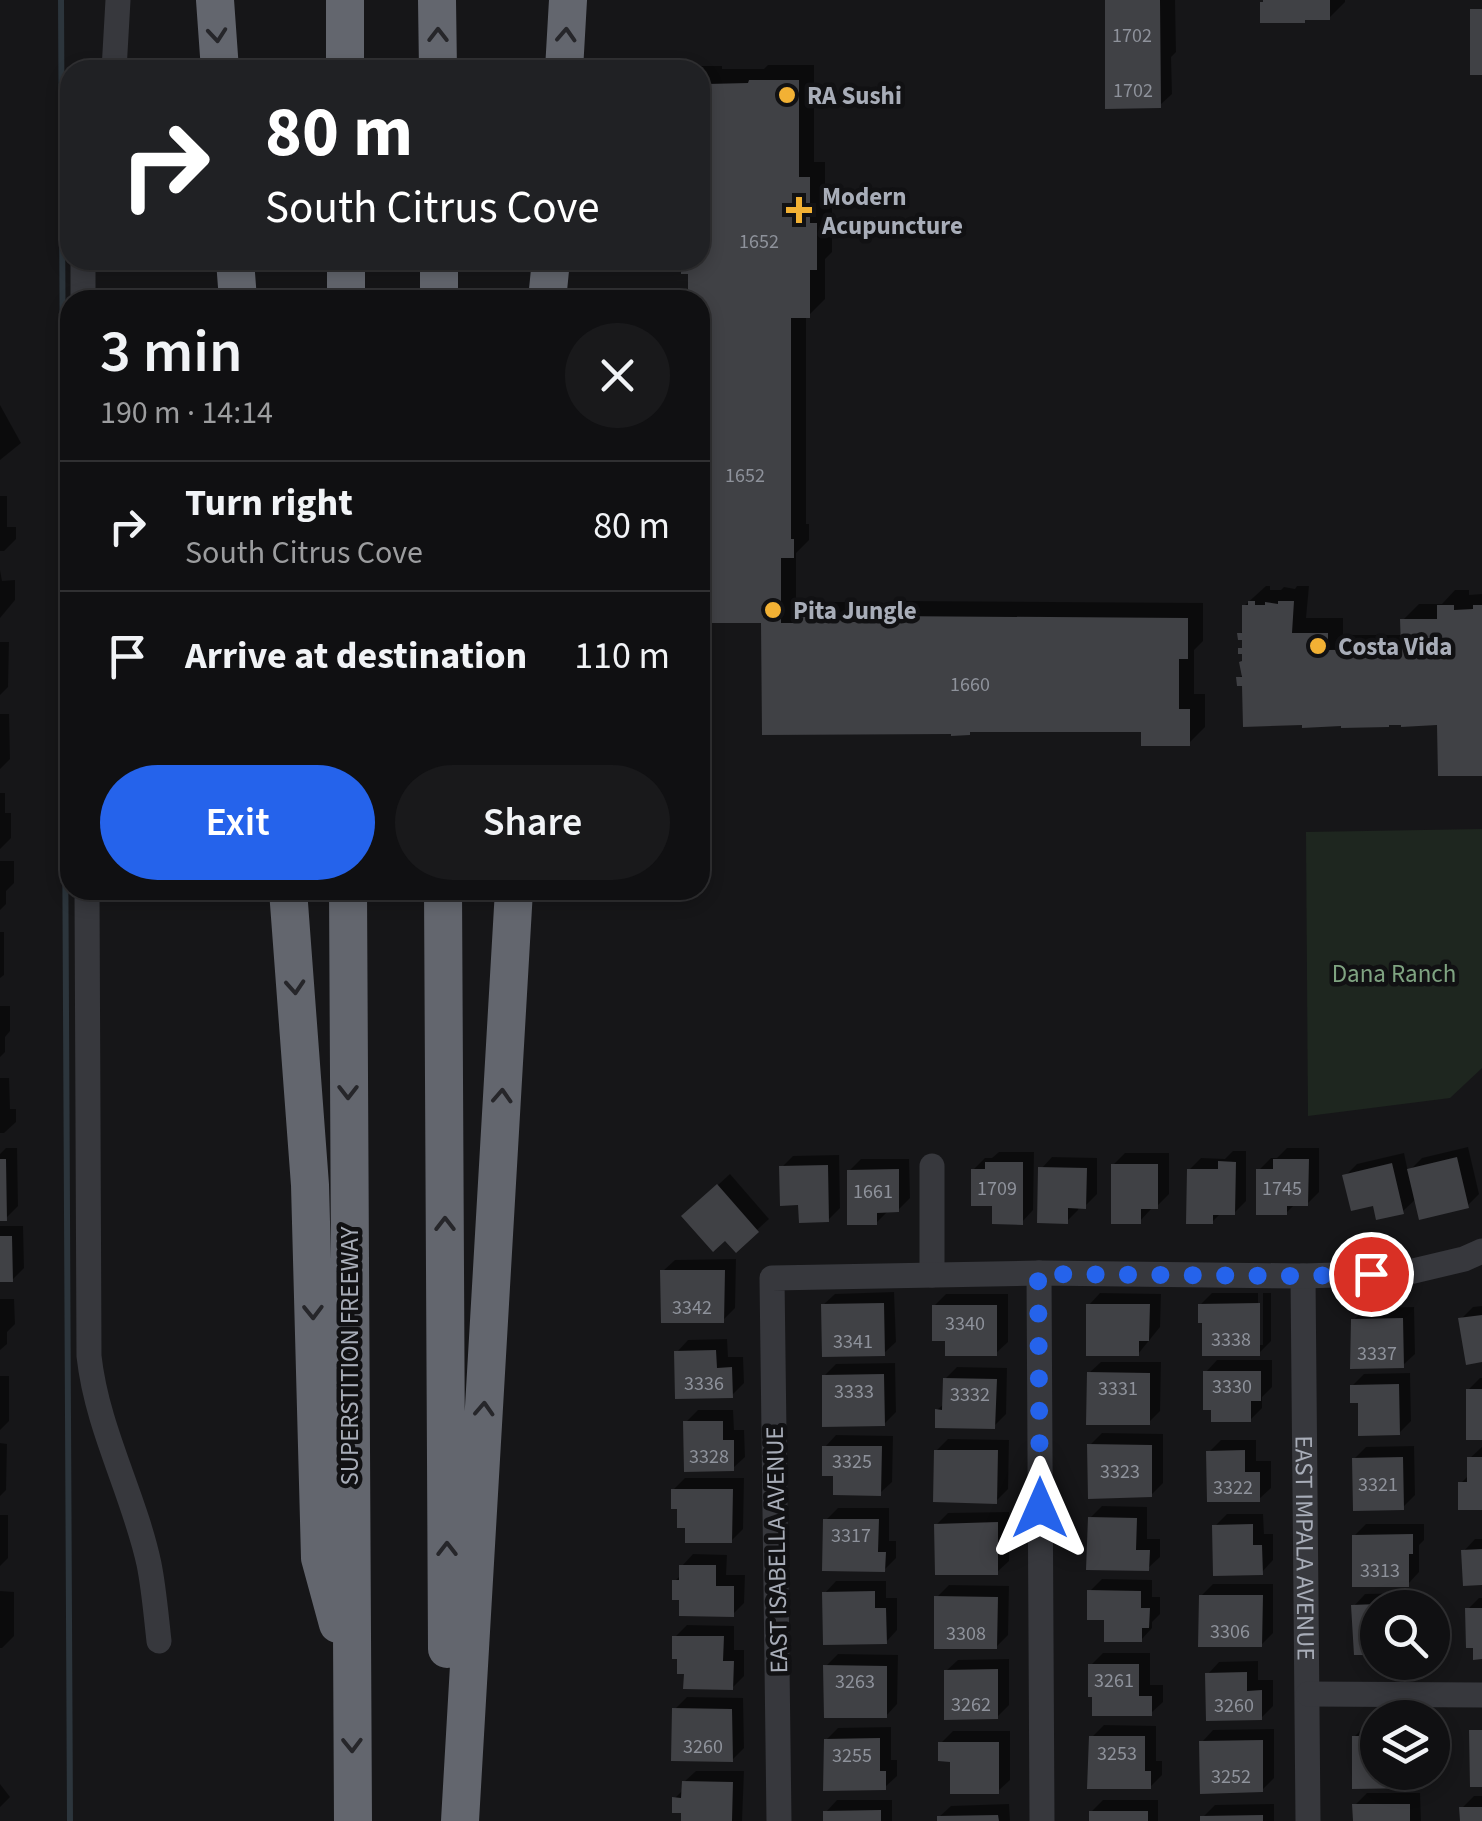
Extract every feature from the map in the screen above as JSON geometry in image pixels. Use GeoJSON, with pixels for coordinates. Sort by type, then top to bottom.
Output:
{"type":"FeatureCollection","features":[{"type":"Feature","properties":{"kind":"highway"},"geometry":{"type":"LineString","coordinates":[[215,0],[219,60]]}},
{"type":"Feature","properties":{"kind":"highway"},"geometry":{"type":"LineString","coordinates":[[345,0],[345,60]]}},
{"type":"Feature","properties":{"kind":"highway"},"geometry":{"type":"LineString","coordinates":[[438,0],[438,60]]}},
{"type":"Feature","properties":{"kind":"highway"},"geometry":{"type":"LineString","coordinates":[[565,60],[568,0]]}},
{"type":"Feature","properties":{"kind":"highway"},"geometry":{"type":"LineString","coordinates":[[289,900],[310,1185],[320,1558],[350,1670]]}},
{"type":"Feature","properties":{"kind":"highway","name":"SUPERSTITION FREEWAY"},"geometry":{"type":"LineString","coordinates":[[348,900],[353,1821]]}},
{"type":"Feature","properties":{"kind":"highway"},"geometry":{"type":"LineString","coordinates":[[443,900],[448,1821]]}},
{"type":"Feature","properties":{"kind":"highway"},"geometry":{"type":"LineString","coordinates":[[460,1821],[513,900]]}},
{"type":"Feature","properties":{"kind":"street"},"geometry":{"type":"LineString","coordinates":[[115,60],[118,0]]}},
{"type":"Feature","properties":{"kind":"street"},"geometry":{"type":"LineString","coordinates":[[87,900],[89,1356],[99,1410],[149,1562],[159,1641]]}},
{"type":"Feature","properties":{"kind":"street"},"geometry":{"type":"LineString","coordinates":[[932,1166],[932,1276],[1405,1273],[1464,1259],[1482,1250]]}},
{"type":"Feature","properties":{"kind":"street"},"geometry":{"type":"LineString","coordinates":[[1038,1274],[1042,1821]]}},
{"type":"Feature","properties":{"kind":"street","name":"EAST ISABELLA AVENUE"},"geometry":{"type":"LineString","coordinates":[[779,1821],[772,1278],[932,1276]]}},
{"type":"Feature","properties":{"kind":"street","name":"EAST IMPALA AVENUE"},"geometry":{"type":"LineString","coordinates":[[1302,1276],[1308,1821]]}},
{"type":"Feature","properties":{"kind":"street"},"geometry":{"type":"LineString","coordinates":[[1308,1694],[1482,1695]]}},
{"type":"Feature","properties":{"kind":"green space","name":"Dana Ranch"},"geometry":{"type":"Polygon","coordinates":[[[1482,829],[1482,1068],[1450,1098],[1308,1116],[1306,832],[1482,829]]]}},
{"type":"Feature","properties":{"kind":"building"},"geometry":{"type":"Polygon","coordinates":[[[1105,0],[1160,0],[1161,108],[1105,109],[1105,0]]]}},
{"type":"Feature","properties":{"kind":"building"},"geometry":{"type":"Polygon","coordinates":[[[1263,0],[1330,0],[1330,20],[1260,23],[1263,0]]]}},
{"type":"Feature","properties":{"kind":"building"},"geometry":{"type":"Polygon","coordinates":[[[1470,9],[1482,9],[1482,75],[1470,75],[1470,9]]]}},
{"type":"Feature","properties":{"kind":"building"},"geometry":{"type":"Polygon","coordinates":[[[799,80],[799,177],[810,177],[810,223],[817,223],[817,270],[810,270],[810,318],[791,318],[794,558],[781,558],[781,623],[796,623],[796,617],[849,617],[849,622],[885,621],[885,616],[1188,618],[1188,659],[1179,659],[1179,709],[1190,709],[1190,746],[1141,746],[1141,732],[762,735],[761,623],[710,623],[710,290],[688,290],[688,274],[681,274],[681,270],[710,270],[710,84],[799,80]]]}},
{"type":"Feature","properties":{"kind":"building"},"geometry":{"type":"Polygon","coordinates":[[[1248,601],[1265,605],[1294,601],[1292,633],[1328,633],[1328,650],[1401,649],[1400,619],[1437,619],[1437,605],[1454,605],[1454,610],[1482,605],[1482,776],[1438,776],[1437,725],[1243,727],[1242,686],[1237,686],[1236,677],[1242,677],[1242,654],[1238,654],[1238,648],[1242,648],[1242,640],[1238,640],[1237,633],[1242,633],[1242,605],[1248,605],[1248,601]]]}},
{"type":"Feature","properties":{"kind":"building"},"geometry":{"type":"Polygon","coordinates":[[[1457,1157],[1469,1208],[1419,1220],[1407,1169],[1457,1157]]]}},
{"type":"Feature","properties":{"kind":"building"},"geometry":{"type":"Polygon","coordinates":[[[0,1159],[6,1159],[7,1221],[0,1221],[0,1159]]]}},
{"type":"Feature","properties":{"kind":"building"},"geometry":{"type":"Polygon","coordinates":[[[1273,1159],[1309,1159],[1308,1206],[1287,1206],[1287,1215],[1256,1215],[1256,1169],[1273,1169],[1273,1159]]]}},
{"type":"Feature","properties":{"kind":"building"},"geometry":{"type":"Polygon","coordinates":[[[1218,1161],[1236,1162],[1235,1215],[1213,1215],[1213,1224],[1186,1224],[1187,1169],[1218,1169],[1218,1161]]]}},
{"type":"Feature","properties":{"kind":"building"},"geometry":{"type":"Polygon","coordinates":[[[985,1162],[1023,1162],[1023,1225],[992,1224],[992,1206],[971,1206],[971,1169],[985,1169],[985,1162]]]}},
{"type":"Feature","properties":{"kind":"building"},"geometry":{"type":"Polygon","coordinates":[[[1392,1163],[1404,1214],[1376,1220],[1373,1206],[1351,1211],[1342,1175],[1392,1163]]]}},
{"type":"Feature","properties":{"kind":"building"},"geometry":{"type":"Polygon","coordinates":[[[1111,1164],[1158,1164],[1158,1209],[1141,1209],[1141,1224],[1111,1224],[1111,1164]]]}},
{"type":"Feature","properties":{"kind":"building"},"geometry":{"type":"Polygon","coordinates":[[[828,1165],[829,1222],[799,1223],[798,1205],[780,1206],[779,1166],[828,1165]]]}},
{"type":"Feature","properties":{"kind":"building"},"geometry":{"type":"Polygon","coordinates":[[[1038,1167],[1087,1168],[1086,1209],[1068,1208],[1068,1224],[1037,1223],[1038,1167]]]}},
{"type":"Feature","properties":{"kind":"building"},"geometry":{"type":"Polygon","coordinates":[[[899,1169],[899,1212],[877,1213],[877,1225],[847,1225],[847,1170],[899,1169]]]}},
{"type":"Feature","properties":{"kind":"building"},"geometry":{"type":"Polygon","coordinates":[[[717,1184],[759,1232],[736,1253],[725,1241],[713,1252],[681,1216],[717,1184]]]}},
{"type":"Feature","properties":{"kind":"building"},"geometry":{"type":"Polygon","coordinates":[[[0,1236],[12,1236],[13,1282],[0,1282],[0,1236]]]}},
{"type":"Feature","properties":{"kind":"building"},"geometry":{"type":"Polygon","coordinates":[[[660,1270],[725,1270],[724,1323],[661,1323],[660,1270]]]}},
{"type":"Feature","properties":{"kind":"building"},"geometry":{"type":"Polygon","coordinates":[[[884,1303],[885,1356],[822,1357],[821,1304],[884,1303]]]}},
{"type":"Feature","properties":{"kind":"building"},"geometry":{"type":"Polygon","coordinates":[[[1260,1303],[1260,1356],[1202,1356],[1198,1304],[1260,1303]]]}},
{"type":"Feature","properties":{"kind":"building"},"geometry":{"type":"Polygon","coordinates":[[[1086,1304],[1150,1304],[1149,1341],[1139,1341],[1139,1356],[1086,1356],[1086,1304]]]}},
{"type":"Feature","properties":{"kind":"building"},"geometry":{"type":"Polygon","coordinates":[[[932,1305],[997,1305],[997,1356],[945,1356],[945,1341],[932,1341],[932,1305]]]}},
{"type":"Feature","properties":{"kind":"building"},"geometry":{"type":"Polygon","coordinates":[[[1482,1315],[1482,1362],[1466,1365],[1458,1318],[1482,1315]]]}},
{"type":"Feature","properties":{"kind":"building"},"geometry":{"type":"Polygon","coordinates":[[[1403,1318],[1404,1368],[1350,1369],[1351,1319],[1403,1318]]]}},
{"type":"Feature","properties":{"kind":"building"},"geometry":{"type":"Polygon","coordinates":[[[716,1350],[717,1368],[732,1367],[733,1398],[675,1399],[674,1351],[716,1350]]]}},
{"type":"Feature","properties":{"kind":"building"},"geometry":{"type":"Polygon","coordinates":[[[1203,1371],[1261,1371],[1261,1401],[1251,1401],[1251,1422],[1211,1422],[1211,1410],[1203,1410],[1203,1371]]]}},
{"type":"Feature","properties":{"kind":"building"},"geometry":{"type":"Polygon","coordinates":[[[1087,1372],[1150,1373],[1150,1425],[1086,1425],[1087,1372]]]}},
{"type":"Feature","properties":{"kind":"building"},"geometry":{"type":"Polygon","coordinates":[[[884,1374],[885,1426],[822,1427],[822,1375],[884,1374]]]}},
{"type":"Feature","properties":{"kind":"building"},"geometry":{"type":"Polygon","coordinates":[[[943,1378],[997,1379],[995,1429],[935,1428],[935,1409],[942,1410],[943,1378]]]}},
{"type":"Feature","properties":{"kind":"building"},"geometry":{"type":"Polygon","coordinates":[[[1399,1384],[1400,1435],[1358,1436],[1358,1403],[1350,1403],[1350,1385],[1399,1384]]]}},
{"type":"Feature","properties":{"kind":"building"},"geometry":{"type":"Polygon","coordinates":[[[1466,1389],[1482,1389],[1482,1440],[1466,1440],[1466,1389]]]}},
{"type":"Feature","properties":{"kind":"building"},"geometry":{"type":"Polygon","coordinates":[[[683,1421],[723,1421],[723,1440],[734,1440],[734,1471],[684,1472],[683,1421]]]}},
{"type":"Feature","properties":{"kind":"building"},"geometry":{"type":"Polygon","coordinates":[[[1087,1444],[1152,1445],[1152,1497],[1088,1499],[1087,1444]]]}},
{"type":"Feature","properties":{"kind":"building"},"geometry":{"type":"Polygon","coordinates":[[[822,1446],[882,1446],[881,1496],[833,1495],[833,1476],[822,1476],[822,1446]]]}},
{"type":"Feature","properties":{"kind":"building"},"geometry":{"type":"Polygon","coordinates":[[[934,1450],[998,1450],[997,1504],[933,1502],[934,1450]]]}},
{"type":"Feature","properties":{"kind":"building"},"geometry":{"type":"Polygon","coordinates":[[[1245,1450],[1245,1472],[1260,1472],[1260,1502],[1207,1502],[1206,1451],[1245,1450]]]}},
{"type":"Feature","properties":{"kind":"building"},"geometry":{"type":"Polygon","coordinates":[[[1403,1457],[1404,1510],[1353,1511],[1352,1458],[1403,1457]]]}},
{"type":"Feature","properties":{"kind":"building"},"geometry":{"type":"Polygon","coordinates":[[[1467,1457],[1482,1457],[1482,1510],[1458,1510],[1458,1482],[1467,1482],[1467,1457]]]}},
{"type":"Feature","properties":{"kind":"building"},"geometry":{"type":"Polygon","coordinates":[[[671,1489],[733,1489],[732,1543],[685,1543],[685,1528],[677,1528],[677,1509],[671,1509],[671,1489]]]}},
{"type":"Feature","properties":{"kind":"building"},"geometry":{"type":"Polygon","coordinates":[[[1088,1517],[1137,1518],[1136,1550],[1150,1550],[1149,1571],[1086,1570],[1088,1517]]]}},
{"type":"Feature","properties":{"kind":"building"},"geometry":{"type":"Polygon","coordinates":[[[823,1519],[879,1519],[878,1552],[886,1552],[885,1572],[822,1571],[823,1519]]]}},
{"type":"Feature","properties":{"kind":"building"},"geometry":{"type":"Polygon","coordinates":[[[998,1522],[998,1575],[935,1575],[934,1524],[998,1522]]]}},
{"type":"Feature","properties":{"kind":"building"},"geometry":{"type":"Polygon","coordinates":[[[1253,1524],[1253,1545],[1262,1545],[1263,1575],[1213,1576],[1212,1525],[1253,1524]]]}},
{"type":"Feature","properties":{"kind":"building"},"geometry":{"type":"Polygon","coordinates":[[[1413,1534],[1409,1587],[1352,1587],[1352,1535],[1413,1534]]]}},
{"type":"Feature","properties":{"kind":"building"},"geometry":{"type":"Polygon","coordinates":[[[1482,1549],[1482,1585],[1463,1586],[1461,1550],[1482,1549]]]}},
{"type":"Feature","properties":{"kind":"building"},"geometry":{"type":"Polygon","coordinates":[[[679,1565],[716,1565],[716,1586],[734,1586],[734,1617],[679,1616],[679,1600],[672,1600],[672,1580],[679,1580],[679,1565]]]}},
{"type":"Feature","properties":{"kind":"building"},"geometry":{"type":"Polygon","coordinates":[[[1087,1590],[1141,1591],[1141,1608],[1150,1608],[1149,1628],[1142,1628],[1142,1642],[1104,1642],[1104,1620],[1087,1620],[1087,1590]]]}},
{"type":"Feature","properties":{"kind":"building"},"geometry":{"type":"Polygon","coordinates":[[[875,1591],[875,1608],[886,1608],[887,1644],[823,1645],[822,1592],[875,1591]]]}},
{"type":"Feature","properties":{"kind":"building"},"geometry":{"type":"Polygon","coordinates":[[[1199,1595],[1263,1595],[1262,1647],[1198,1647],[1199,1595]]]}},
{"type":"Feature","properties":{"kind":"building"},"geometry":{"type":"Polygon","coordinates":[[[934,1596],[998,1597],[997,1649],[934,1649],[934,1596]]]}},
{"type":"Feature","properties":{"kind":"building"},"geometry":{"type":"Polygon","coordinates":[[[1351,1605],[1360,1605],[1360,1655],[1354,1655],[1351,1605]]]}},
{"type":"Feature","properties":{"kind":"building"},"geometry":{"type":"Polygon","coordinates":[[[1465,1608],[1482,1608],[1482,1659],[1473,1660],[1473,1648],[1466,1648],[1465,1608]]]}},
{"type":"Feature","properties":{"kind":"building"},"geometry":{"type":"Polygon","coordinates":[[[672,1636],[724,1636],[723,1661],[734,1661],[733,1690],[683,1689],[684,1674],[677,1674],[677,1659],[672,1659],[672,1636]]]}},
{"type":"Feature","properties":{"kind":"building"},"geometry":{"type":"Polygon","coordinates":[[[1088,1664],[1139,1664],[1139,1696],[1152,1696],[1152,1716],[1092,1716],[1088,1664]]]}},
{"type":"Feature","properties":{"kind":"building"},"geometry":{"type":"Polygon","coordinates":[[[823,1665],[887,1666],[887,1718],[824,1718],[823,1665]]]}},
{"type":"Feature","properties":{"kind":"building"},"geometry":{"type":"Polygon","coordinates":[[[998,1669],[998,1719],[944,1720],[944,1670],[998,1669]]]}},
{"type":"Feature","properties":{"kind":"building"},"geometry":{"type":"Polygon","coordinates":[[[1247,1672],[1247,1691],[1262,1690],[1262,1720],[1206,1721],[1205,1673],[1247,1672]]]}},
{"type":"Feature","properties":{"kind":"building"},"geometry":{"type":"Polygon","coordinates":[[[672,1708],[732,1709],[733,1762],[671,1761],[672,1708]]]}},
{"type":"Feature","properties":{"kind":"building"},"geometry":{"type":"Polygon","coordinates":[[[1469,1730],[1482,1730],[1482,1787],[1470,1787],[1469,1730]]]}},
{"type":"Feature","properties":{"kind":"building"},"geometry":{"type":"Polygon","coordinates":[[[1089,1736],[1145,1736],[1145,1771],[1151,1771],[1151,1789],[1087,1789],[1089,1736]]]}},
{"type":"Feature","properties":{"kind":"building"},"geometry":{"type":"Polygon","coordinates":[[[1352,1736],[1360,1736],[1360,1789],[1352,1789],[1352,1736]]]}},
{"type":"Feature","properties":{"kind":"building"},"geometry":{"type":"Polygon","coordinates":[[[880,1738],[880,1771],[886,1771],[886,1790],[823,1791],[824,1739],[880,1738]]]}},
{"type":"Feature","properties":{"kind":"building"},"geometry":{"type":"Polygon","coordinates":[[[1263,1740],[1263,1792],[1200,1794],[1199,1741],[1263,1740]]]}},
{"type":"Feature","properties":{"kind":"building"},"geometry":{"type":"Polygon","coordinates":[[[938,1742],[999,1742],[999,1794],[950,1794],[950,1762],[938,1761],[938,1742]]]}},
{"type":"Feature","properties":{"kind":"building"},"geometry":{"type":"Polygon","coordinates":[[[682,1781],[733,1782],[732,1821],[681,1821],[681,1813],[672,1813],[672,1797],[681,1798],[682,1781]]]}},
{"type":"Feature","properties":{"kind":"building"},"geometry":{"type":"Polygon","coordinates":[[[1352,1804],[1410,1804],[1410,1821],[1353,1821],[1352,1804]]]}},
{"type":"Feature","properties":{"kind":"building"},"geometry":{"type":"Polygon","coordinates":[[[1459,1807],[1482,1807],[1482,1821],[1460,1821],[1459,1807]]]}},
{"type":"Feature","properties":{"kind":"building"},"geometry":{"type":"Polygon","coordinates":[[[881,1810],[881,1821],[823,1821],[823,1811],[881,1810]]]}},
{"type":"Feature","properties":{"kind":"building"},"geometry":{"type":"Polygon","coordinates":[[[1089,1811],[1148,1811],[1148,1821],[1089,1821],[1089,1811]]]}},
{"type":"Feature","properties":{"kind":"building"},"geometry":{"type":"Polygon","coordinates":[[[998,1815],[999,1821],[937,1821],[937,1816],[998,1815]]]}},
{"type":"Feature","properties":{"kind":"building"},"geometry":{"type":"Polygon","coordinates":[[[1263,1815],[1263,1821],[1200,1821],[1200,1816],[1263,1815]]]}},
{"type":"Feature","properties":{"kind":"waterway"},"geometry":{"type":"LineString","coordinates":[[61,0],[61,60]]}},
{"type":"Feature","properties":{"kind":"waterway"},"geometry":{"type":"LineString","coordinates":[[62,270],[62,290]]}},
{"type":"Feature","properties":{"kind":"waterway"},"geometry":{"type":"LineString","coordinates":[[65,900],[70,1821]]}},
{"type":"Feature","properties":{"kind":"place","name":"RA Sushi"},"geometry":{"type":"Point","coordinates":[787,95]}},
{"type":"Feature","properties":{"kind":"place","name":"Modern Acupuncture"},"geometry":{"type":"Point","coordinates":[799,210]}},
{"type":"Feature","properties":{"kind":"place","name":"Pita Jungle"},"geometry":{"type":"Point","coordinates":[773,610]}},
{"type":"Feature","properties":{"kind":"place","name":"Costa Vida"},"geometry":{"type":"Point","coordinates":[1318,646]}},
{"type":"Feature","properties":{"kind":"route"},"geometry":{"type":"LineString","coordinates":[[1040,1508],[1038,1274],[1371,1274]]}}]}
